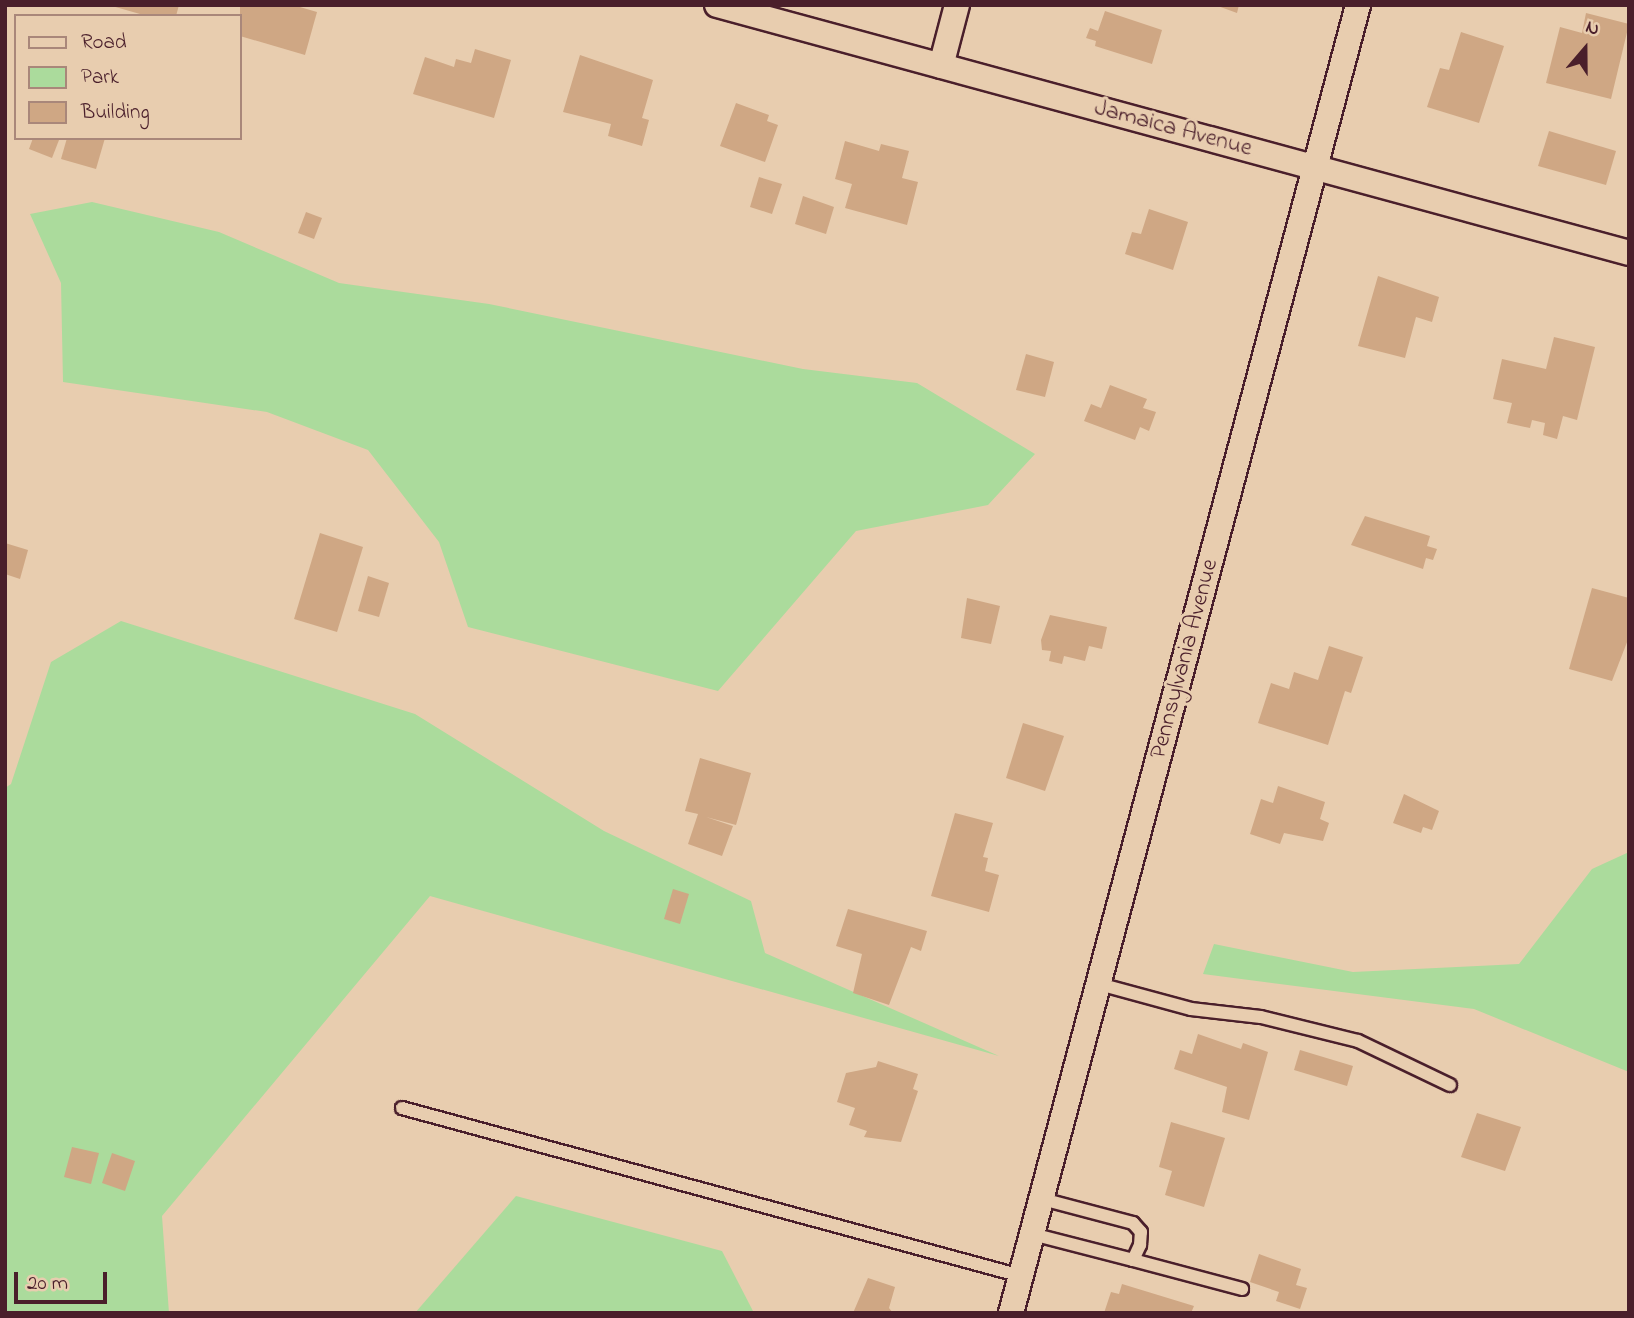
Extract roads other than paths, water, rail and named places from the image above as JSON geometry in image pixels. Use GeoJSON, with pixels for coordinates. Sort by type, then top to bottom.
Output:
{"type":"FeatureCollection","features":[{"type":"Feature","properties":{"kind":"street","name":"Jamaica Avenue"},"geometry":{"type":"LineString","coordinates":[[717,5],[1629,253]]}},
{"type":"Feature","properties":{"kind":"street"},"geometry":{"type":"LineString","coordinates":[[941,66],[957,5]]}},
{"type":"Feature","properties":{"kind":"street","name":"Pennsylvania Avenue"},"geometry":{"type":"LineString","coordinates":[[1012,1313],[1358,5]]}},
{"type":"Feature","properties":{"kind":"lane"},"geometry":{"type":"LineString","coordinates":[[1099,984],[1191,1009],[1261,1017],[1358,1041],[1450,1085]]}},
{"type":"Feature","properties":{"kind":"lane"},"geometry":{"type":"LineString","coordinates":[[402,1108],[1021,1276]]}},
{"type":"Feature","properties":{"kind":"lane"},"geometry":{"type":"LineString","coordinates":[[1042,1199],[1140,1226],[1141,1238],[1133,1260]]}},
{"type":"Feature","properties":{"kind":"lane"},"geometry":{"type":"LineString","coordinates":[[1032,1234],[1242,1289]]}}]}
